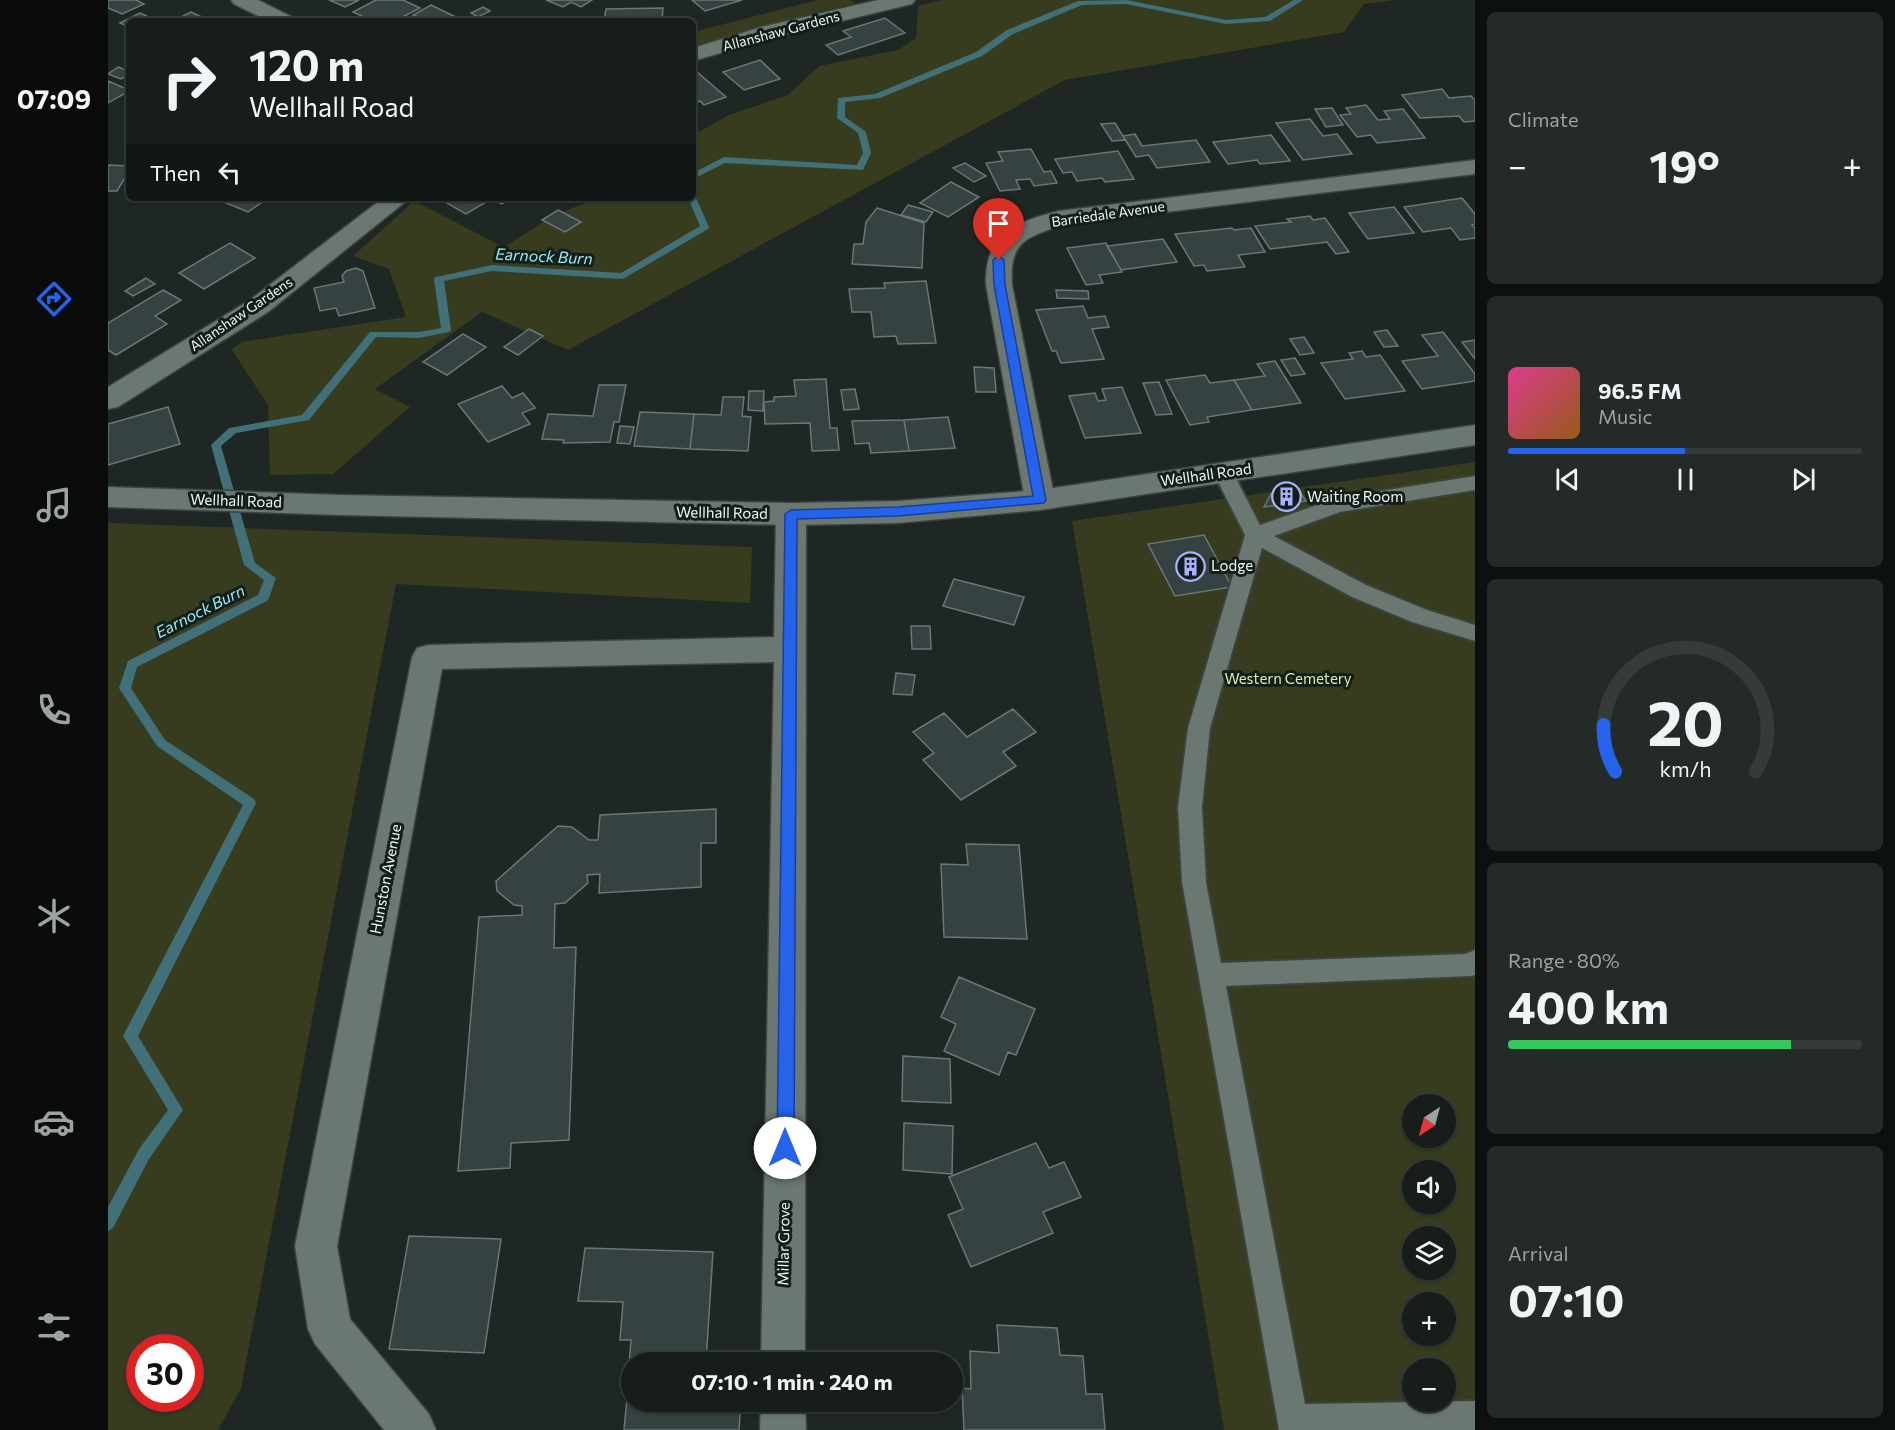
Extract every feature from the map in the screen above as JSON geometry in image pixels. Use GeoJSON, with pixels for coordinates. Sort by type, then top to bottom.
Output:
{"type":"FeatureCollection","features":[{"type":"Feature","properties":{"kind":"street"},"geometry":{"type":"LineString","coordinates":[[241,0],[279,18]]}},
{"type":"Feature","properties":{"kind":"street","name":"Allanshaw Gardens"},"geometry":{"type":"LineString","coordinates":[[696,54],[770,32],[905,0]]}},
{"type":"Feature","properties":{"kind":"street","name":"Barriedale Avenue"},"geometry":{"type":"LineString","coordinates":[[1040,500],[999,285],[999,260],[1010,242],[1029,228],[1059,218],[1475,167]]}},
{"type":"Feature","properties":{"kind":"street","name":"Allanshaw Gardens"},"geometry":{"type":"LineString","coordinates":[[108,400],[259,306],[394,201]]}},
{"type":"Feature","properties":{"kind":"street","name":"Wellhall Road"},"geometry":{"type":"LineString","coordinates":[[114,497],[340,505],[791,514],[898,512],[1040,500],[1475,435]]}},
{"type":"Feature","properties":{"kind":"street","name":"Millar Grove"},"geometry":{"type":"LineString","coordinates":[[783,1352],[791,514]]}},
{"type":"Feature","properties":{"kind":"street","name":"Hunston Avenue"},"geometry":{"type":"LineString","coordinates":[[413,1430],[330,1329],[316,1246],[428,657],[790,650]]}},
{"type":"Feature","properties":{"kind":"street"},"geometry":{"type":"LineString","coordinates":[[783,1412],[783,1430]]}},
{"type":"Feature","properties":{"kind":"lane"},"geometry":{"type":"LineString","coordinates":[[1223,472],[1255,535],[1359,591],[1420,616],[1475,633]]}},
{"type":"Feature","properties":{"kind":"lane"},"geometry":{"type":"LineString","coordinates":[[1255,535],[1337,505],[1475,483]]}},
{"type":"Feature","properties":{"kind":"lane"},"geometry":{"type":"LineString","coordinates":[[1255,535],[1199,728],[1190,807],[1194,882],[1293,1425],[1475,1416]]}},
{"type":"Feature","properties":{"kind":"lane"},"geometry":{"type":"LineString","coordinates":[[1212,975],[1474,964]]}},
{"type":"Feature","properties":{"kind":"green space"},"geometry":{"type":"Polygon","coordinates":[[[818,0],[850,0],[856,3],[775,23],[696,47],[696,31],[818,0]]]}},
{"type":"Feature","properties":{"kind":"green space"},"geometry":{"type":"Polygon","coordinates":[[[942,0],[1397,0],[1364,4],[1344,32],[1065,80],[568,350],[482,312],[375,389],[410,407],[333,474],[270,475],[268,405],[232,350],[241,342],[406,317],[389,269],[353,256],[414,201],[504,247],[553,216],[590,201],[696,201],[696,133],[729,115],[788,95],[819,66],[898,50],[916,38],[918,6],[942,0]]]}},
{"type":"Feature","properties":{"kind":"green space","name":"Western Cemetery"},"geometry":{"type":"Polygon","coordinates":[[[1475,462],[1475,1430],[1224,1430],[1072,521],[1475,462]]]}},
{"type":"Feature","properties":{"kind":"green space"},"geometry":{"type":"Polygon","coordinates":[[[108,523],[752,547],[750,603],[396,584],[241,1388],[218,1430],[108,1430],[108,523]]]}},
{"type":"Feature","properties":{"kind":"building"},"geometry":{"type":"Polygon","coordinates":[[[108,0],[136,0],[144,4],[122,14],[108,8],[108,0]]]}},
{"type":"Feature","properties":{"kind":"building"},"geometry":{"type":"Polygon","coordinates":[[[329,0],[359,0],[345,7],[329,0]]]}},
{"type":"Feature","properties":{"kind":"building"},"geometry":{"type":"Polygon","coordinates":[[[376,0],[403,0],[420,8],[401,18],[366,18],[353,12],[376,0]]]}},
{"type":"Feature","properties":{"kind":"building"},"geometry":{"type":"Polygon","coordinates":[[[546,0],[592,0],[581,7],[571,2],[563,7],[546,0]]]}},
{"type":"Feature","properties":{"kind":"building"},"geometry":{"type":"Polygon","coordinates":[[[692,0],[742,0],[705,11],[692,0]]]}},
{"type":"Feature","properties":{"kind":"building"},"geometry":{"type":"Polygon","coordinates":[[[431,5],[458,18],[412,18],[416,16],[413,15],[431,5]]]}},
{"type":"Feature","properties":{"kind":"building"},"geometry":{"type":"Polygon","coordinates":[[[483,7],[490,11],[478,17],[471,13],[483,7]]]}},
{"type":"Feature","properties":{"kind":"building"},"geometry":{"type":"Polygon","coordinates":[[[663,8],[662,18],[604,18],[606,9],[663,8]]]}},
{"type":"Feature","properties":{"kind":"building"},"geometry":{"type":"Polygon","coordinates":[[[191,12],[204,18],[179,18],[191,12]]]}},
{"type":"Feature","properties":{"kind":"building"},"geometry":{"type":"Polygon","coordinates":[[[140,13],[151,18],[130,18],[140,13]]]}},
{"type":"Feature","properties":{"kind":"building"},"geometry":{"type":"Polygon","coordinates":[[[885,18],[905,33],[838,55],[826,45],[851,37],[843,31],[885,18]]]}},
{"type":"Feature","properties":{"kind":"building"},"geometry":{"type":"Polygon","coordinates":[[[760,60],[780,79],[744,90],[723,72],[760,60]]]}},
{"type":"Feature","properties":{"kind":"building"},"geometry":{"type":"Polygon","coordinates":[[[118,67],[126,70],[126,76],[121,79],[108,74],[118,67]]]}},
{"type":"Feature","properties":{"kind":"building"},"geometry":{"type":"Polygon","coordinates":[[[696,71],[726,97],[704,105],[700,101],[696,103],[696,71]]]}},
{"type":"Feature","properties":{"kind":"building"},"geometry":{"type":"Polygon","coordinates":[[[108,81],[126,89],[126,93],[108,103],[108,81]]]}},
{"type":"Feature","properties":{"kind":"building"},"geometry":{"type":"Polygon","coordinates":[[[1442,89],[1449,98],[1471,96],[1475,100],[1475,121],[1464,122],[1459,116],[1420,118],[1402,95],[1442,89]]]}},
{"type":"Feature","properties":{"kind":"building"},"geometry":{"type":"Polygon","coordinates":[[[1366,105],[1378,120],[1390,119],[1384,111],[1403,109],[1425,138],[1377,143],[1371,135],[1357,137],[1340,115],[1351,114],[1346,108],[1366,105]]]}},
{"type":"Feature","properties":{"kind":"building"},"geometry":{"type":"Polygon","coordinates":[[[1332,108],[1343,125],[1326,127],[1315,109],[1332,108]]]}},
{"type":"Feature","properties":{"kind":"building"},"geometry":{"type":"Polygon","coordinates":[[[1310,119],[1323,136],[1337,134],[1352,154],[1303,160],[1276,123],[1310,119]]]}},
{"type":"Feature","properties":{"kind":"building"},"geometry":{"type":"Polygon","coordinates":[[[1115,123],[1125,140],[1112,141],[1101,124],[1115,123]]]}},
{"type":"Feature","properties":{"kind":"building"},"geometry":{"type":"Polygon","coordinates":[[[1135,134],[1142,146],[1196,140],[1210,162],[1157,168],[1149,155],[1136,157],[1123,136],[1135,134]]]}},
{"type":"Feature","properties":{"kind":"building"},"geometry":{"type":"Polygon","coordinates":[[[1271,135],[1290,161],[1260,164],[1257,160],[1228,164],[1213,142],[1271,135]]]}},
{"type":"Feature","properties":{"kind":"building"},"geometry":{"type":"Polygon","coordinates":[[[1031,149],[1044,172],[1051,171],[1057,183],[1034,186],[1030,179],[1016,180],[1020,189],[1000,191],[986,163],[1003,161],[998,152],[1031,149]]]}},
{"type":"Feature","properties":{"kind":"building"},"geometry":{"type":"Polygon","coordinates":[[[1118,151],[1134,179],[1105,182],[1102,178],[1077,181],[1072,172],[1063,173],[1055,159],[1118,151]]]}},
{"type":"Feature","properties":{"kind":"building"},"geometry":{"type":"Polygon","coordinates":[[[965,163],[986,176],[974,182],[953,168],[965,163]]]}},
{"type":"Feature","properties":{"kind":"building"},"geometry":{"type":"Polygon","coordinates":[[[108,165],[126,166],[126,176],[117,191],[108,191],[108,165]]]}},
{"type":"Feature","properties":{"kind":"building"},"geometry":{"type":"Polygon","coordinates":[[[951,182],[979,197],[948,217],[920,203],[951,182]]]}},
{"type":"Feature","properties":{"kind":"building"},"geometry":{"type":"Polygon","coordinates":[[[1462,198],[1475,214],[1475,224],[1472,225],[1475,228],[1475,238],[1460,240],[1451,228],[1423,232],[1404,207],[1462,198]]]}},
{"type":"Feature","properties":{"kind":"building"},"geometry":{"type":"Polygon","coordinates":[[[221,201],[264,201],[248,212],[221,201]]]}},
{"type":"Feature","properties":{"kind":"building"},"geometry":{"type":"Polygon","coordinates":[[[443,201],[488,201],[466,214],[443,201]]]}},
{"type":"Feature","properties":{"kind":"building"},"geometry":{"type":"Polygon","coordinates":[[[908,205],[933,212],[926,222],[901,215],[908,205]]]}},
{"type":"Feature","properties":{"kind":"building"},"geometry":{"type":"Polygon","coordinates":[[[1394,207],[1414,233],[1368,239],[1349,213],[1394,207]]]}},
{"type":"Feature","properties":{"kind":"building"},"geometry":{"type":"Polygon","coordinates":[[[877,208],[924,223],[922,268],[852,264],[854,244],[863,244],[866,222],[877,208]]]}},
{"type":"Feature","properties":{"kind":"building"},"geometry":{"type":"Polygon","coordinates":[[[558,210],[581,222],[565,232],[542,220],[558,210]]]}},
{"type":"Feature","properties":{"kind":"building"},"geometry":{"type":"Polygon","coordinates":[[[1310,216],[1313,220],[1325,218],[1349,252],[1336,254],[1327,242],[1270,249],[1255,226],[1291,222],[1287,219],[1310,216]]]}},
{"type":"Feature","properties":{"kind":"building"},"geometry":{"type":"Polygon","coordinates":[[[1232,228],[1234,230],[1251,228],[1265,252],[1238,255],[1245,267],[1207,271],[1204,265],[1194,266],[1175,234],[1232,228]]]}},
{"type":"Feature","properties":{"kind":"building"},"geometry":{"type":"Polygon","coordinates":[[[1163,239],[1177,262],[1121,270],[1107,246],[1163,239]]]}},
{"type":"Feature","properties":{"kind":"building"},"geometry":{"type":"Polygon","coordinates":[[[230,243],[255,258],[204,289],[179,273],[230,243]]]}},
{"type":"Feature","properties":{"kind":"building"},"geometry":{"type":"Polygon","coordinates":[[[1106,243],[1122,272],[1099,275],[1103,283],[1086,285],[1067,248],[1106,243]]]}},
{"type":"Feature","properties":{"kind":"building"},"geometry":{"type":"Polygon","coordinates":[[[356,268],[363,271],[375,308],[339,316],[336,308],[320,311],[314,288],[344,282],[342,276],[346,271],[356,268]]]}},
{"type":"Feature","properties":{"kind":"building"},"geometry":{"type":"Polygon","coordinates":[[[146,278],[155,284],[133,296],[125,291],[146,278]]]}},
{"type":"Feature","properties":{"kind":"building"},"geometry":{"type":"Polygon","coordinates":[[[926,281],[936,343],[898,344],[896,336],[874,337],[871,312],[852,312],[849,289],[885,288],[884,283],[926,281]]]}},
{"type":"Feature","properties":{"kind":"building"},"geometry":{"type":"Polygon","coordinates":[[[163,290],[181,300],[155,316],[167,324],[116,355],[108,350],[108,323],[163,290]]]}},
{"type":"Feature","properties":{"kind":"building"},"geometry":{"type":"Polygon","coordinates":[[[1056,290],[1088,291],[1089,299],[1057,298],[1056,290]]]}},
{"type":"Feature","properties":{"kind":"building"},"geometry":{"type":"Polygon","coordinates":[[[1083,306],[1088,318],[1105,316],[1109,327],[1092,329],[1104,359],[1061,363],[1056,351],[1052,351],[1036,310],[1083,306]]]}},
{"type":"Feature","properties":{"kind":"building"},"geometry":{"type":"Polygon","coordinates":[[[529,329],[543,336],[518,355],[504,347],[529,329]]]}},
{"type":"Feature","properties":{"kind":"building"},"geometry":{"type":"Polygon","coordinates":[[[1387,330],[1398,346],[1384,347],[1374,332],[1387,330]]]}},
{"type":"Feature","properties":{"kind":"building"},"geometry":{"type":"Polygon","coordinates":[[[1443,332],[1475,374],[1475,381],[1422,389],[1402,361],[1438,356],[1422,335],[1443,332]]]}},
{"type":"Feature","properties":{"kind":"building"},"geometry":{"type":"Polygon","coordinates":[[[463,334],[486,347],[447,375],[423,362],[463,334]]]}},
{"type":"Feature","properties":{"kind":"building"},"geometry":{"type":"Polygon","coordinates":[[[1304,337],[1314,353],[1300,355],[1290,339],[1304,337]]]}},
{"type":"Feature","properties":{"kind":"building"},"geometry":{"type":"Polygon","coordinates":[[[1475,340],[1475,359],[1462,342],[1475,340]]]}},
{"type":"Feature","properties":{"kind":"building"},"geometry":{"type":"Polygon","coordinates":[[[1362,351],[1366,357],[1380,355],[1405,391],[1345,399],[1321,363],[1353,359],[1349,353],[1362,351]]]}},
{"type":"Feature","properties":{"kind":"building"},"geometry":{"type":"Polygon","coordinates":[[[1295,358],[1305,374],[1291,376],[1281,360],[1295,358]]]}},
{"type":"Feature","properties":{"kind":"building"},"geometry":{"type":"Polygon","coordinates":[[[1275,361],[1301,403],[1252,410],[1234,380],[1265,376],[1257,364],[1275,361]]]}},
{"type":"Feature","properties":{"kind":"building"},"geometry":{"type":"Polygon","coordinates":[[[974,367],[994,368],[996,392],[976,392],[974,367]]]}},
{"type":"Feature","properties":{"kind":"building"},"geometry":{"type":"Polygon","coordinates":[[[1205,375],[1210,383],[1234,380],[1252,410],[1207,417],[1209,422],[1190,425],[1166,380],[1205,375]]]}},
{"type":"Feature","properties":{"kind":"building"},"geometry":{"type":"Polygon","coordinates":[[[826,379],[830,428],[837,428],[839,450],[812,451],[810,423],[765,424],[764,402],[774,401],[774,397],[796,396],[794,380],[826,379]]]}},
{"type":"Feature","properties":{"kind":"building"},"geometry":{"type":"Polygon","coordinates":[[[1159,382],[1172,414],[1156,415],[1143,383],[1159,382]]]}},
{"type":"Feature","properties":{"kind":"building"},"geometry":{"type":"Polygon","coordinates":[[[599,385],[626,385],[619,422],[614,422],[610,442],[563,443],[564,440],[542,439],[548,414],[593,416],[599,385]]]}},
{"type":"Feature","properties":{"kind":"building"},"geometry":{"type":"Polygon","coordinates":[[[502,386],[512,398],[523,393],[535,408],[522,413],[530,424],[488,442],[458,404],[502,386]]]}},
{"type":"Feature","properties":{"kind":"building"},"geometry":{"type":"Polygon","coordinates":[[[1122,387],[1141,433],[1085,438],[1069,396],[1095,393],[1098,401],[1106,400],[1102,389],[1122,387]]]}},
{"type":"Feature","properties":{"kind":"building"},"geometry":{"type":"Polygon","coordinates":[[[855,389],[859,409],[844,410],[841,390],[855,389]]]}},
{"type":"Feature","properties":{"kind":"building"},"geometry":{"type":"Polygon","coordinates":[[[749,391],[764,391],[763,411],[748,410],[749,391]]]}},
{"type":"Feature","properties":{"kind":"building"},"geometry":{"type":"Polygon","coordinates":[[[723,397],[744,397],[742,416],[751,417],[748,451],[690,449],[694,414],[721,415],[723,397]]]}},
{"type":"Feature","properties":{"kind":"building"},"geometry":{"type":"Polygon","coordinates":[[[168,407],[180,444],[108,465],[108,424],[168,407]]]}},
{"type":"Feature","properties":{"kind":"building"},"geometry":{"type":"Polygon","coordinates":[[[640,412],[694,414],[690,449],[634,446],[640,412]]]}},
{"type":"Feature","properties":{"kind":"building"},"geometry":{"type":"Polygon","coordinates":[[[948,417],[955,448],[909,451],[904,420],[948,417]]]}},
{"type":"Feature","properties":{"kind":"building"},"geometry":{"type":"Polygon","coordinates":[[[904,420],[909,451],[871,453],[869,443],[855,444],[852,421],[904,420]]]}},
{"type":"Feature","properties":{"kind":"building"},"geometry":{"type":"Polygon","coordinates":[[[620,426],[634,427],[630,444],[617,443],[620,426]]]}},
{"type":"Feature","properties":{"kind":"building","name":"Waiting Room"},"geometry":{"type":"Polygon","coordinates":[[[1297,488],[1306,501],[1264,507],[1271,494],[1297,488]]]}},
{"type":"Feature","properties":{"kind":"building","name":"Lodge"},"geometry":{"type":"Polygon","coordinates":[[[1204,535],[1232,587],[1175,596],[1148,544],[1204,535]]]}},
{"type":"Feature","properties":{"kind":"building"},"geometry":{"type":"Polygon","coordinates":[[[954,579],[1024,597],[1014,625],[943,606],[954,579]]]}},
{"type":"Feature","properties":{"kind":"building"},"geometry":{"type":"Polygon","coordinates":[[[911,626],[930,626],[931,649],[912,649],[911,626]]]}},
{"type":"Feature","properties":{"kind":"building"},"geometry":{"type":"Polygon","coordinates":[[[896,673],[915,675],[912,695],[893,694],[896,673]]]}},
{"type":"Feature","properties":{"kind":"building"},"geometry":{"type":"Polygon","coordinates":[[[1013,709],[1036,732],[1003,752],[1016,766],[961,800],[923,760],[934,753],[913,732],[944,713],[967,737],[1013,709]]]}},
{"type":"Feature","properties":{"kind":"building"},"geometry":{"type":"Polygon","coordinates":[[[716,809],[716,843],[701,843],[701,887],[599,893],[600,874],[587,875],[588,883],[565,903],[555,904],[554,948],[576,947],[569,1140],[511,1143],[510,1168],[458,1171],[479,917],[522,915],[522,906],[514,905],[497,891],[496,881],[558,826],[572,827],[589,840],[598,840],[600,815],[716,809]]]}},
{"type":"Feature","properties":{"kind":"building"},"geometry":{"type":"Polygon","coordinates":[[[966,844],[1019,845],[1027,939],[944,937],[941,864],[968,865],[966,844]]]}},
{"type":"Feature","properties":{"kind":"building"},"geometry":{"type":"Polygon","coordinates":[[[959,977],[1035,1009],[1016,1055],[1008,1052],[999,1075],[944,1051],[956,1024],[941,1017],[959,977]]]}},
{"type":"Feature","properties":{"kind":"building"},"geometry":{"type":"Polygon","coordinates":[[[903,1056],[950,1059],[951,1103],[902,1101],[903,1056]]]}},
{"type":"Feature","properties":{"kind":"building"},"geometry":{"type":"Polygon","coordinates":[[[904,1123],[953,1126],[952,1174],[903,1170],[904,1123]]]}},
{"type":"Feature","properties":{"kind":"building"},"geometry":{"type":"Polygon","coordinates":[[[1036,1143],[1049,1168],[1064,1162],[1081,1197],[1043,1212],[1053,1233],[971,1267],[948,1215],[963,1209],[949,1177],[1036,1143]]]}},
{"type":"Feature","properties":{"kind":"building"},"geometry":{"type":"Polygon","coordinates":[[[409,1236],[501,1239],[484,1353],[389,1349],[409,1236]]]}},
{"type":"Feature","properties":{"kind":"building"},"geometry":{"type":"Polygon","coordinates":[[[585,1248],[713,1252],[707,1352],[630,1352],[631,1340],[620,1340],[623,1302],[578,1301],[585,1248]]]}},
{"type":"Feature","properties":{"kind":"building"},"geometry":{"type":"Polygon","coordinates":[[[997,1325],[1057,1328],[1060,1355],[1083,1356],[1086,1394],[1102,1394],[1105,1430],[964,1430],[963,1388],[971,1389],[970,1351],[999,1353],[997,1325]]]}},
{"type":"Feature","properties":{"kind":"building"},"geometry":{"type":"Polygon","coordinates":[[[626,1412],[740,1412],[739,1430],[624,1430],[626,1412]]]}},
{"type":"Feature","properties":{"kind":"waterway","name":"Earnock Burn"},"geometry":{"type":"LineString","coordinates":[[696,174],[724,160],[860,168],[867,153],[862,132],[841,118],[841,100],[877,96],[979,54],[1010,32],[1081,3],[1126,2],[1226,22],[1267,19],[1299,0]]}},
{"type":"Feature","properties":{"kind":"waterway","name":"Earnock Burn"},"geometry":{"type":"LineString","coordinates":[[108,1223],[144,1154],[176,1110],[130,1036],[250,803],[161,743],[125,688],[132,664],[263,598],[270,578],[250,565],[216,445],[233,430],[305,418],[373,334],[419,335],[446,330],[439,279],[492,268],[623,276],[705,227],[693,201]]}},
{"type":"Feature","properties":{"kind":"place","name":"Waiting Room"},"geometry":{"type":"Point","coordinates":[1286,497]}},
{"type":"Feature","properties":{"kind":"place","name":"Lodge"},"geometry":{"type":"Point","coordinates":[1190,566]}},
{"type":"Feature","properties":{"kind":"route"},"geometry":{"type":"LineString","coordinates":[[785,1148],[791,514],[898,512],[1040,500],[999,285],[999,260]]}}]}
